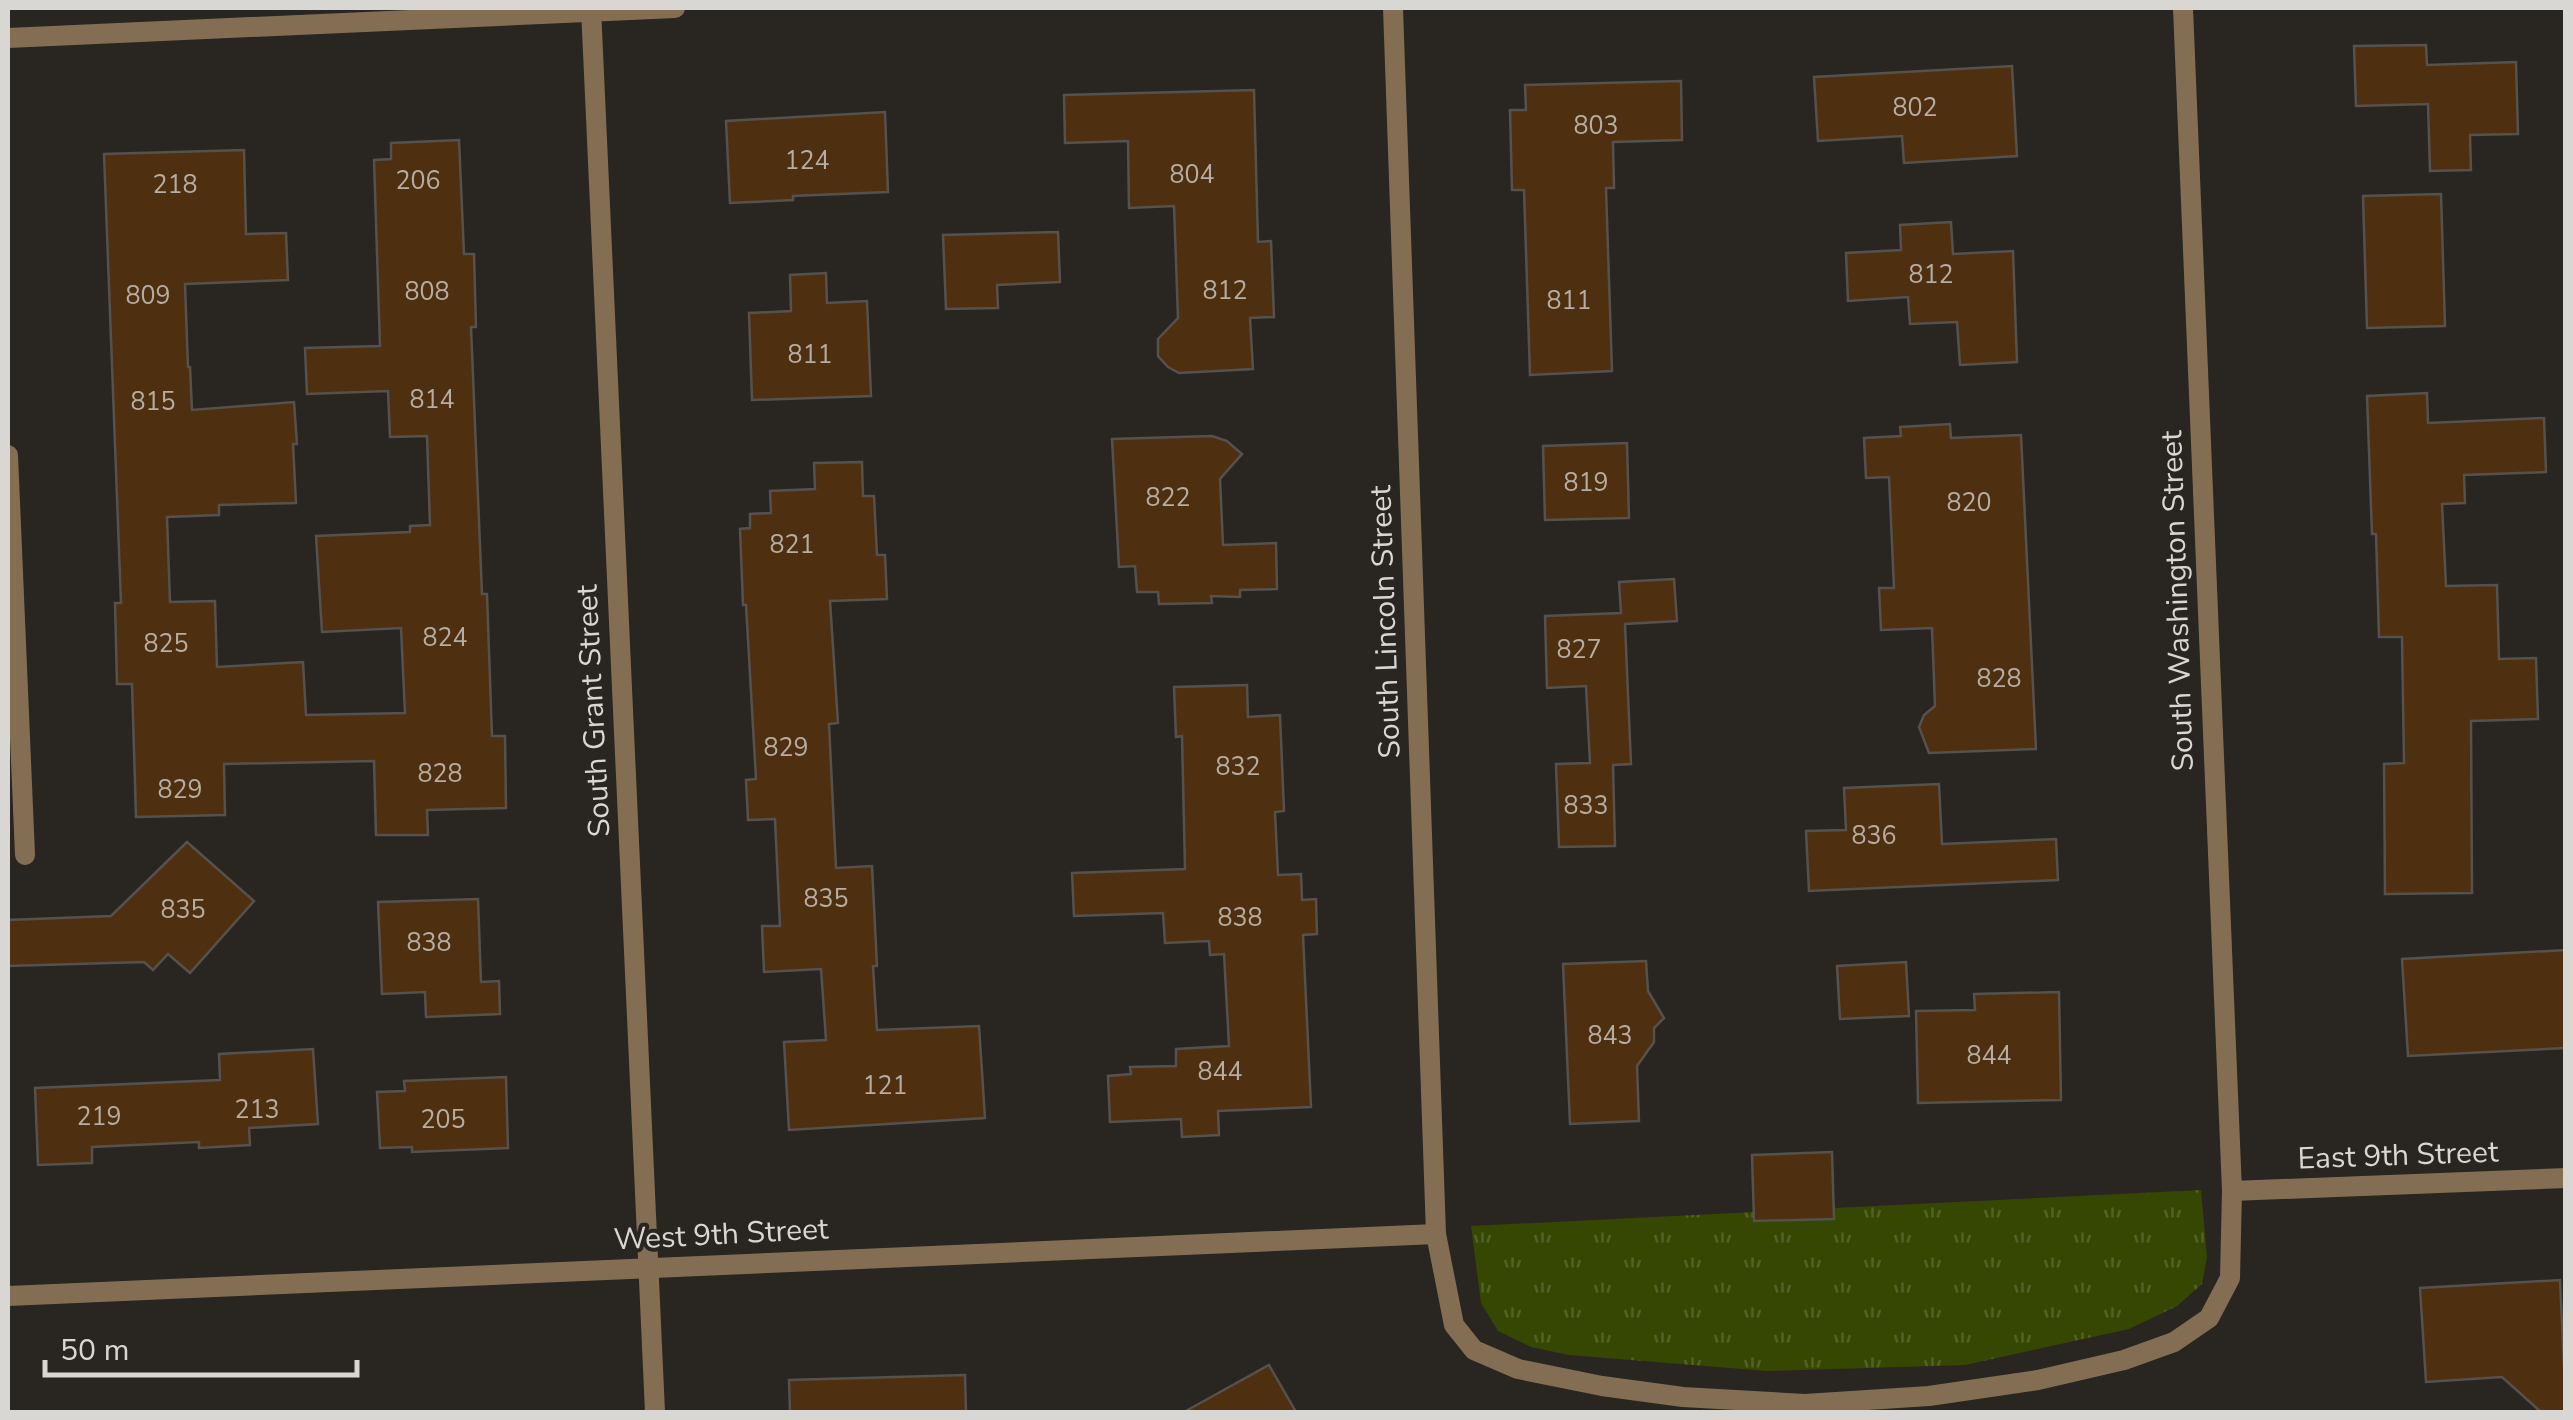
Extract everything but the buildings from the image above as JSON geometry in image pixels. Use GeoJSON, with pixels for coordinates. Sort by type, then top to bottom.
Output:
{"type":"FeatureCollection","features":[{"type":"Feature","properties":{"kind":"street"},"geometry":{"type":"LineString","coordinates":[[8,38],[675,8]]}},
{"type":"Feature","properties":{"kind":"street","name":"South Lincoln Street"},"geometry":{"type":"LineString","coordinates":[[1393,8],[1436,1234],[1454,1325],[1474,1350],[1518,1369],[1683,1397],[1805,1404],[1930,1396],[2038,1380],[2124,1360],[2174,1342],[2209,1318],[2230,1278],[2232,1191]]}},
{"type":"Feature","properties":{"kind":"street","name":"South Washington Street"},"geometry":{"type":"LineString","coordinates":[[2183,8],[2232,1191]]}},
{"type":"Feature","properties":{"kind":"street","name":"South Grant Street"},"geometry":{"type":"LineString","coordinates":[[591,9],[655,1412]]}},
{"type":"Feature","properties":{"kind":"street"},"geometry":{"type":"LineString","coordinates":[[8,455],[25,855]]}},
{"type":"Feature","properties":{"kind":"street","name":"East 9th Street"},"geometry":{"type":"LineString","coordinates":[[2232,1191],[2566,1178]]}},
{"type":"Feature","properties":{"kind":"street","name":"West 9th Street"},"geometry":{"type":"LineString","coordinates":[[8,1296],[1436,1234]]}},
{"type":"Feature","properties":{"kind":"green space"},"geometry":{"type":"Polygon","coordinates":[[[2201,1190],[2207,1257],[2202,1284],[2177,1306],[2129,1329],[1965,1365],[1767,1371],[1569,1355],[1531,1347],[1498,1331],[1481,1303],[1471,1226],[2201,1190]]]}}]}
